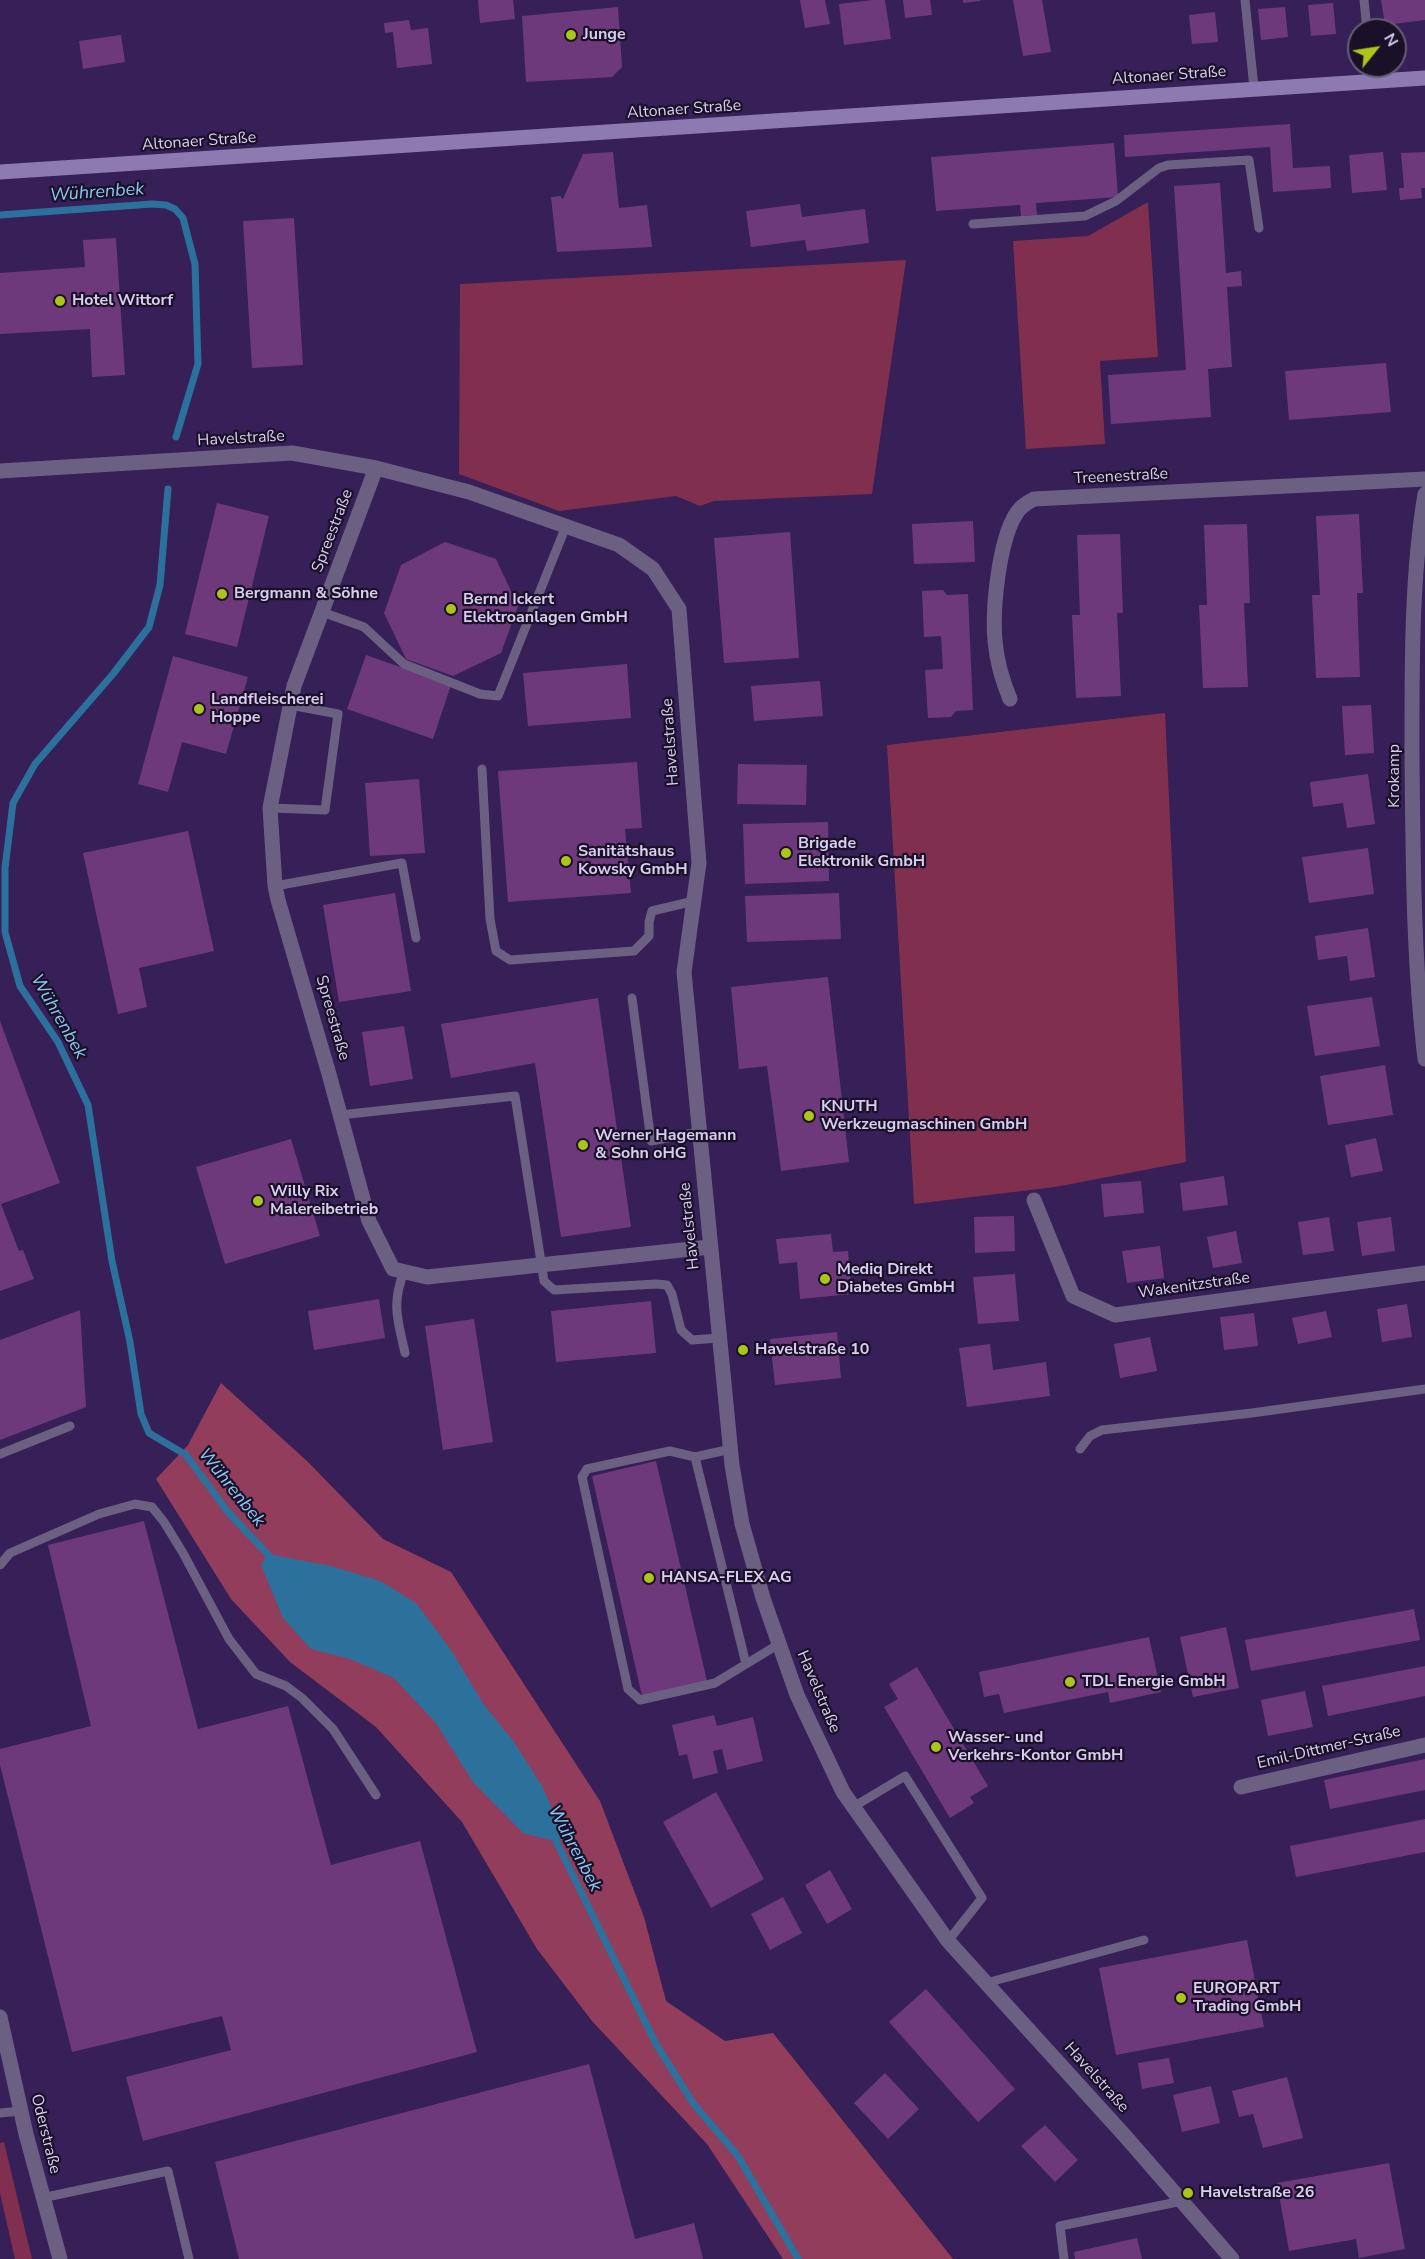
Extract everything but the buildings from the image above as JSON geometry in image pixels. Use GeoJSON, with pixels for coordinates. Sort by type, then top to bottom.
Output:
{"type":"FeatureCollection","features":[{"type":"Feature","properties":{"kind":"main road","name":"Altonaer Straße"},"geometry":{"type":"LineString","coordinates":[[0,172],[1425,78]]}},
{"type":"Feature","properties":{"kind":"street","name":"Havelstraße"},"geometry":{"type":"LineString","coordinates":[[0,471],[292,453],[376,468],[469,492],[620,544],[653,569],[679,609],[699,863],[684,972],[731,1449],[742,1524],[779,1644],[797,1695],[843,1792],[948,1941],[1232,2259]]}},
{"type":"Feature","properties":{"kind":"street","name":"Spreestraße"},"geometry":{"type":"LineString","coordinates":[[376,468],[294,686],[270,808],[274,886],[369,1221],[393,1269],[404,1272]]}},
{"type":"Feature","properties":{"kind":"street","name":"Treenestraße"},"geometry":{"type":"LineString","coordinates":[[1010,699],[1000,673],[995,643],[994,616],[1005,540],[1017,512],[1024,504],[1034,499],[1425,479]]}},
{"type":"Feature","properties":{"kind":"street","name":"Krokamp"},"geometry":{"type":"LineString","coordinates":[[1425,494],[1417,555],[1413,623],[1419,725],[1413,904],[1415,955],[1425,1059]]}},
{"type":"Feature","properties":{"kind":"street","name":"Wakenitzstraße"},"geometry":{"type":"LineString","coordinates":[[1034,1200],[1073,1296],[1115,1315],[1425,1273]]}},
{"type":"Feature","properties":{"kind":"street"},"geometry":{"type":"LineString","coordinates":[[404,1272],[427,1277],[710,1247]]}},
{"type":"Feature","properties":{"kind":"street","name":"Emil-Dittmer-Straße"},"geometry":{"type":"LineString","coordinates":[[1241,1787],[1425,1744]]}},
{"type":"Feature","properties":{"kind":"street","name":"Oderstraße"},"geometry":{"type":"LineString","coordinates":[[0,2017],[42,2198],[60,2259]]}},
{"type":"Feature","properties":{"kind":"lane"},"geometry":{"type":"LineString","coordinates":[[1245,0],[1254,88]]}},
{"type":"Feature","properties":{"kind":"lane"},"geometry":{"type":"LineString","coordinates":[[1364,0],[1366,18]]}},
{"type":"Feature","properties":{"kind":"lane"},"geometry":{"type":"LineString","coordinates":[[1371,78],[1371,82]]}},
{"type":"Feature","properties":{"kind":"lane"},"geometry":{"type":"LineString","coordinates":[[973,224],[1085,216],[1116,201],[1159,168],[1168,165],[1249,160],[1259,228]]}},
{"type":"Feature","properties":{"kind":"lane"},"geometry":{"type":"LineString","coordinates":[[322,612],[364,627],[404,664],[480,694],[498,696],[566,526]]}},
{"type":"Feature","properties":{"kind":"lane"},"geometry":{"type":"LineString","coordinates":[[270,808],[325,810],[338,714],[290,705]]}},
{"type":"Feature","properties":{"kind":"lane"},"geometry":{"type":"LineString","coordinates":[[482,769],[490,919],[496,951],[510,960],[634,951],[649,936],[648,922],[652,910],[694,901]]}},
{"type":"Feature","properties":{"kind":"lane"},"geometry":{"type":"LineString","coordinates":[[274,886],[402,862],[416,938]]}},
{"type":"Feature","properties":{"kind":"lane"},"geometry":{"type":"LineString","coordinates":[[633,998],[651,1141],[699,1132]]}},
{"type":"Feature","properties":{"kind":"lane"},"geometry":{"type":"LineString","coordinates":[[340,1115],[515,1096],[544,1281],[554,1290],[668,1285],[681,1330],[692,1341],[719,1338]]}},
{"type":"Feature","properties":{"kind":"lane"},"geometry":{"type":"LineString","coordinates":[[404,1272],[398,1286],[395,1304],[405,1353]]}},
{"type":"Feature","properties":{"kind":"lane"},"geometry":{"type":"LineString","coordinates":[[1080,1449],[1090,1436],[1102,1430],[1252,1413],[1425,1389]]}},
{"type":"Feature","properties":{"kind":"lane"},"geometry":{"type":"LineString","coordinates":[[0,1454],[69,1426]]}},
{"type":"Feature","properties":{"kind":"lane"},"geometry":{"type":"LineString","coordinates":[[731,1449],[695,1457],[670,1451],[587,1469],[582,1478],[628,1689],[640,1700],[715,1683],[779,1644]]}},
{"type":"Feature","properties":{"kind":"lane"},"geometry":{"type":"LineString","coordinates":[[695,1457],[746,1664]]}},
{"type":"Feature","properties":{"kind":"lane"},"geometry":{"type":"LineString","coordinates":[[0,1565],[10,1553],[99,1514],[135,1504],[152,1507],[183,1553],[229,1639],[256,1674],[286,1686],[302,1698],[333,1729],[376,1795]]}},
{"type":"Feature","properties":{"kind":"lane"},"geometry":{"type":"LineString","coordinates":[[853,1807],[905,1776],[982,1898],[948,1941]]}},
{"type":"Feature","properties":{"kind":"lane"},"geometry":{"type":"LineString","coordinates":[[986,1983],[1144,1940]]}},
{"type":"Feature","properties":{"kind":"lane"},"geometry":{"type":"LineString","coordinates":[[0,2113],[21,2111]]}},
{"type":"Feature","properties":{"kind":"lane"},"geometry":{"type":"LineString","coordinates":[[42,2198],[168,2171],[189,2259]]}},
{"type":"Feature","properties":{"kind":"lane"},"geometry":{"type":"LineString","coordinates":[[1064,2259],[1060,2226],[1182,2201]]}},
{"type":"Feature","properties":{"kind":"shaded area"},"geometry":{"type":"Polygon","coordinates":[[[1148,202],[1158,357],[1100,361],[1105,444],[1026,449],[1013,241],[1088,236],[1148,202]]]}},
{"type":"Feature","properties":{"kind":"shaded area"},"geometry":{"type":"Polygon","coordinates":[[[906,260],[872,494],[714,501],[700,506],[676,496],[559,511],[459,474],[460,284],[906,260]]]}},
{"type":"Feature","properties":{"kind":"shaded area"},"geometry":{"type":"Polygon","coordinates":[[[1165,713],[1186,1162],[1055,1187],[914,1204],[887,745],[1165,713]]]}},
{"type":"Feature","properties":{"kind":"shaded area"},"geometry":{"type":"Polygon","coordinates":[[[221,1383],[308,1462],[383,1539],[451,1572],[600,1801],[644,1917],[666,2001],[725,2041],[773,2033],[953,2259],[783,2259],[707,2144],[592,2021],[537,1949],[462,1822],[376,1727],[290,1662],[231,1599],[156,1479],[188,1445],[221,1383]]]}},
{"type":"Feature","properties":{"kind":"shaded area"},"geometry":{"type":"Polygon","coordinates":[[[4,2142],[32,2259],[15,2259],[0,2193],[0,2143],[4,2142]]]}},
{"type":"Feature","properties":{"kind":"water"},"geometry":{"type":"Polygon","coordinates":[[[268,1554],[331,1566],[380,1581],[416,1603],[451,1650],[484,1705],[514,1742],[542,1786],[563,1833],[559,1845],[551,1840],[523,1833],[473,1782],[436,1723],[394,1678],[350,1659],[311,1649],[283,1618],[261,1565],[268,1554]]]}},
{"type":"Feature","properties":{"kind":"waterway","name":"Wührenbek"},"geometry":{"type":"LineString","coordinates":[[0,215],[152,204],[166,205],[175,209],[183,218],[195,264],[198,364],[176,437]]}},
{"type":"Feature","properties":{"kind":"waterway","name":"Wührenbek"},"geometry":{"type":"LineString","coordinates":[[168,489],[160,585],[149,627],[113,674],[35,764],[13,803],[5,868],[5,932],[20,986],[58,1042],[88,1105],[112,1261],[130,1342],[141,1414],[149,1433],[186,1455],[228,1512],[273,1560]]}},
{"type":"Feature","properties":{"kind":"waterway","name":"Wührenbek"},"geometry":{"type":"LineString","coordinates":[[554,1837],[656,2044],[693,2103],[738,2156],[798,2259]]}},
{"type":"Feature","properties":{"kind":"place","name":"Junge"},"geometry":{"type":"Point","coordinates":[571,35]}},
{"type":"Feature","properties":{"kind":"place","name":"Hotel Wittorf"},"geometry":{"type":"Point","coordinates":[60,301]}},
{"type":"Feature","properties":{"kind":"place","name":"Bergmann & Söhne"},"geometry":{"type":"Point","coordinates":[222,594]}},
{"type":"Feature","properties":{"kind":"place","name":"Bernd Ickert Elektroanlagen GmbH"},"geometry":{"type":"Point","coordinates":[451,609]}},
{"type":"Feature","properties":{"kind":"place","name":"Landfleischerei Hoppe"},"geometry":{"type":"Point","coordinates":[199,709]}},
{"type":"Feature","properties":{"kind":"place","name":"Brigade Elektronik GmbH"},"geometry":{"type":"Point","coordinates":[786,853]}},
{"type":"Feature","properties":{"kind":"place","name":"Sanitätshaus Kowsky GmbH"},"geometry":{"type":"Point","coordinates":[566,861]}},
{"type":"Feature","properties":{"kind":"place","name":"KNUTH Werkzeugmaschinen GmbH"},"geometry":{"type":"Point","coordinates":[809,1116]}},
{"type":"Feature","properties":{"kind":"place","name":"Werner Hagemann & Sohn oHG"},"geometry":{"type":"Point","coordinates":[583,1145]}},
{"type":"Feature","properties":{"kind":"place","name":"Willy Rix Malereibetrieb"},"geometry":{"type":"Point","coordinates":[258,1201]}},
{"type":"Feature","properties":{"kind":"place","name":"Mediq Direkt Diabetes GmbH"},"geometry":{"type":"Point","coordinates":[825,1279]}},
{"type":"Feature","properties":{"kind":"place","name":"Havelstraße 10"},"geometry":{"type":"Point","coordinates":[743,1350]}},
{"type":"Feature","properties":{"kind":"place","name":"HANSA-FLEX AG"},"geometry":{"type":"Point","coordinates":[649,1578]}},
{"type":"Feature","properties":{"kind":"place","name":"TDL Energie GmbH"},"geometry":{"type":"Point","coordinates":[1070,1682]}},
{"type":"Feature","properties":{"kind":"place","name":"Wasser- und Verkehrs-Kontor GmbH"},"geometry":{"type":"Point","coordinates":[936,1747]}},
{"type":"Feature","properties":{"kind":"place","name":"EUROPART Trading GmbH"},"geometry":{"type":"Point","coordinates":[1181,1998]}},
{"type":"Feature","properties":{"kind":"place","name":"Havelstraße 26"},"geometry":{"type":"Point","coordinates":[1188,2193]}}]}
